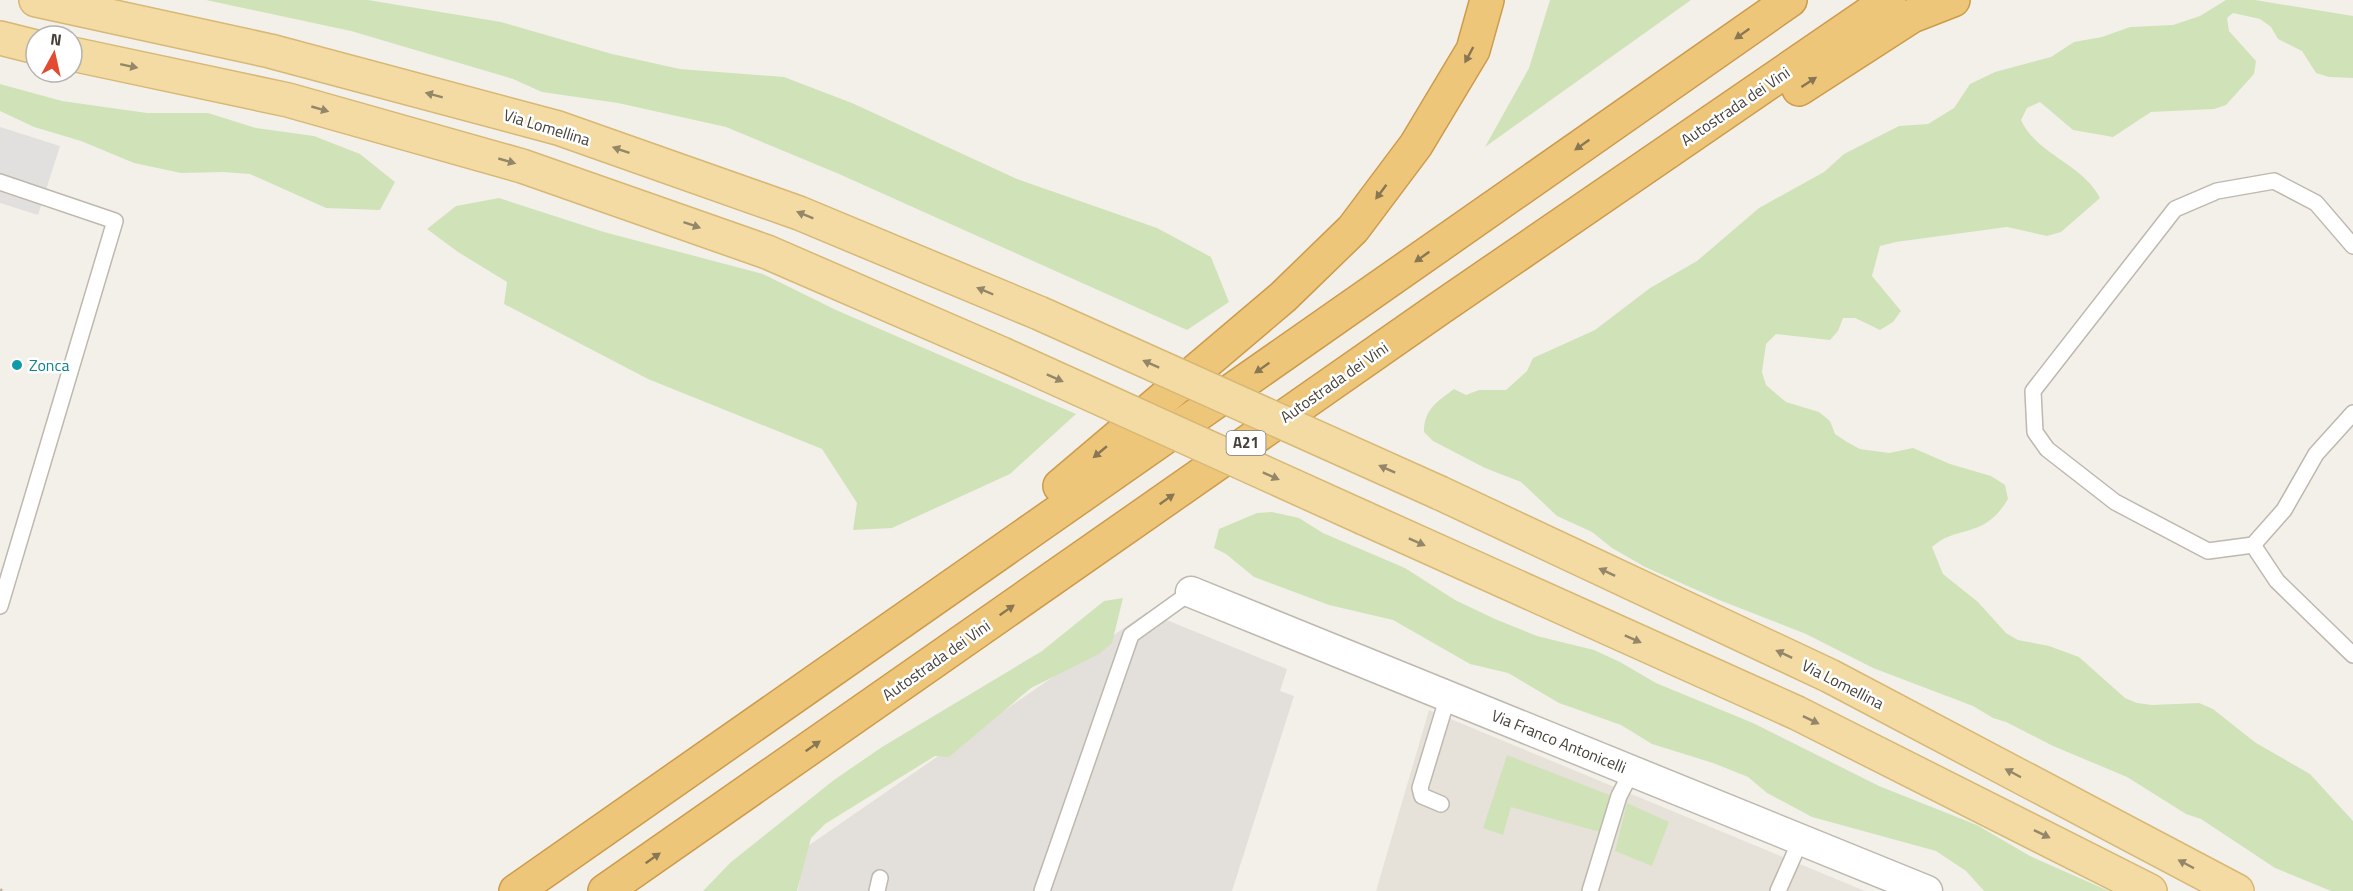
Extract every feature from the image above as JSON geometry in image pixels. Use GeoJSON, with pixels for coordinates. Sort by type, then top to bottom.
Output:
{"type":"FeatureCollection","features":[{"type":"Feature","properties":{"kind":"highway"},"geometry":{"type":"LineString","coordinates":[[911,612],[1283,297],[1353,229],[1416,145],[1473,50],[1487,0]]}},
{"type":"Feature","properties":{"kind":"highway"},"geometry":{"type":"LineString","coordinates":[[516,891],[911,612],[1790,0]]}},
{"type":"Feature","properties":{"kind":"highway","name":"Autostrada dei Vini"},"geometry":{"type":"LineString","coordinates":[[605,891],[1437,310],[1889,0]]}},
{"type":"Feature","properties":{"kind":"highway"},"geometry":{"type":"LineString","coordinates":[[1437,310],[1536,261],[1912,16],[1953,0]]}},
{"type":"Feature","properties":{"kind":"main road","name":"Via Lomellina"},"geometry":{"type":"LineString","coordinates":[[36,0],[270,51],[558,128],[799,213],[1039,313],[1440,493],[1830,676],[2237,891]]}},
{"type":"Feature","properties":{"kind":"main road"},"geometry":{"type":"LineString","coordinates":[[0,38],[24,43]]}},
{"type":"Feature","properties":{"kind":"main road"},"geometry":{"type":"LineString","coordinates":[[84,57],[288,100],[522,166],[768,252],[1002,354],[1797,713],[2150,891]]}},
{"type":"Feature","properties":{"kind":"street","name":"Via Franco Antonicelli"},"geometry":{"type":"LineString","coordinates":[[1191,592],[1928,891]]}},
{"type":"Feature","properties":{"kind":"lane"},"geometry":{"type":"LineString","coordinates":[[2353,246],[2316,202],[2274,181],[2217,191],[2175,209],[2033,391],[2035,432],[2048,449],[2115,502],[2208,551],[2253,545],[2284,510],[2316,454],[2353,413]]}},
{"type":"Feature","properties":{"kind":"lane"},"geometry":{"type":"LineString","coordinates":[[0,182],[116,220],[0,606]]}},
{"type":"Feature","properties":{"kind":"lane"},"geometry":{"type":"LineString","coordinates":[[2253,545],[2277,581],[2353,655]]}},
{"type":"Feature","properties":{"kind":"lane"},"geometry":{"type":"LineString","coordinates":[[1042,891],[1131,635],[1191,592]]}},
{"type":"Feature","properties":{"kind":"lane"},"geometry":{"type":"LineString","coordinates":[[1442,804],[1422,796],[1420,788],[1448,696]]}},
{"type":"Feature","properties":{"kind":"lane"},"geometry":{"type":"LineString","coordinates":[[1590,891],[1619,796],[1632,771]]}},
{"type":"Feature","properties":{"kind":"lane"},"geometry":{"type":"LineString","coordinates":[[1778,891],[1801,839]]}},
{"type":"Feature","properties":{"kind":"shaded area"},"geometry":{"type":"Polygon","coordinates":[[[0,127],[60,146],[38,215],[0,203],[0,127]]]}},
{"type":"Feature","properties":{"kind":"shaded area"},"geometry":{"type":"Polygon","coordinates":[[[1147,612],[1287,669],[1280,691],[1294,696],[1232,891],[798,891],[805,848],[1147,612]]]}},
{"type":"Feature","properties":{"kind":"shaded area"},"geometry":{"type":"Polygon","coordinates":[[[1429,710],[1812,869],[1865,891],[1376,891],[1429,710]]]}},
{"type":"Feature","properties":{"kind":"green space"},"geometry":{"type":"Polygon","coordinates":[[[206,0],[368,0],[501,22],[612,54],[680,69],[784,77],[852,103],[1017,179],[1157,228],[1211,257],[1229,302],[1187,330],[839,174],[726,127],[618,103],[542,92],[513,79],[351,31],[206,0]]]}},
{"type":"Feature","properties":{"kind":"green space"},"geometry":{"type":"Polygon","coordinates":[[[1550,0],[1691,0],[1485,147],[1529,68],[1550,0]]]}},
{"type":"Feature","properties":{"kind":"green space"},"geometry":{"type":"Polygon","coordinates":[[[2226,0],[2255,0],[2353,16],[2353,78],[2329,77],[2316,73],[2302,51],[2278,39],[2271,27],[2260,19],[2233,13],[2227,18],[2229,31],[2256,61],[2254,74],[2226,105],[2214,109],[2151,112],[2113,137],[2073,130],[2040,102],[2027,108],[2021,120],[2028,132],[2048,151],[2082,176],[2100,198],[2061,232],[2047,236],[2007,227],[1880,246],[1872,276],[1901,311],[1893,322],[1880,330],[1855,318],[1843,318],[1838,331],[1830,340],[1776,334],[1766,344],[1762,372],[1766,385],[1786,402],[1819,412],[1830,421],[1835,434],[1860,449],[1889,453],[1913,448],[1950,464],[1991,476],[2005,485],[2008,499],[1990,521],[1942,540],[1932,547],[1943,574],[1978,602],[2006,633],[2018,640],[2049,646],[2079,657],[2125,698],[2137,703],[2152,705],[2199,703],[2213,709],[2256,743],[2310,774],[2353,821],[2353,891],[2331,891],[2275,868],[2201,819],[2186,814],[2127,777],[2053,746],[1973,706],[1873,668],[1806,634],[1719,600],[1645,567],[1612,548],[1592,532],[1557,516],[1521,482],[1485,468],[1433,441],[1424,432],[1429,412],[1437,402],[1454,389],[1466,395],[1479,390],[1506,390],[1527,371],[1533,358],[1595,330],[1650,288],[1697,261],[1759,208],[1824,172],[1844,154],[1899,126],[1928,124],[1954,108],[1970,84],[1995,72],[2051,57],[2074,42],[2102,37],[2130,27],[2173,25],[2200,16],[2226,0]]]}},
{"type":"Feature","properties":{"kind":"green space"},"geometry":{"type":"Polygon","coordinates":[[[0,84],[62,101],[147,113],[208,113],[256,128],[314,136],[360,154],[395,182],[380,210],[326,208],[250,174],[181,173],[134,163],[81,141],[34,127],[0,111],[0,84]]]}},
{"type":"Feature","properties":{"kind":"green space"},"geometry":{"type":"Polygon","coordinates":[[[499,198],[604,232],[763,274],[836,310],[1076,414],[1010,474],[892,528],[853,530],[857,503],[822,449],[648,379],[504,304],[507,282],[458,252],[427,229],[456,206],[499,198]]]}},
{"type":"Feature","properties":{"kind":"green space"},"geometry":{"type":"Polygon","coordinates":[[[1272,512],[1299,518],[1323,533],[1405,568],[1455,600],[1495,619],[1537,636],[1594,650],[1656,683],[1753,723],[1879,786],[1977,825],[2030,856],[2109,891],[1984,891],[1966,871],[1936,851],[1812,817],[1767,793],[1748,777],[1713,763],[1652,744],[1621,725],[1559,703],[1508,673],[1470,664],[1393,620],[1329,605],[1254,577],[1226,554],[1214,548],[1219,529],[1257,513],[1272,512]]]}},
{"type":"Feature","properties":{"kind":"green space"},"geometry":{"type":"Polygon","coordinates":[[[1123,598],[1112,643],[1099,654],[1031,688],[949,757],[935,756],[825,824],[811,838],[797,891],[703,891],[731,862],[834,780],[882,747],[1042,651],[1104,601],[1123,598]]]}},
{"type":"Feature","properties":{"kind":"green space"},"geometry":{"type":"Polygon","coordinates":[[[1507,755],[1612,796],[1600,832],[1511,807],[1503,835],[1483,828],[1507,755]]]}},
{"type":"Feature","properties":{"kind":"green space"},"geometry":{"type":"Polygon","coordinates":[[[1627,803],[1669,822],[1652,866],[1615,851],[1627,803]]]}},
{"type":"Feature","properties":{"kind":"place","name":"Zonca"},"geometry":{"type":"Point","coordinates":[17,365]}}]}
